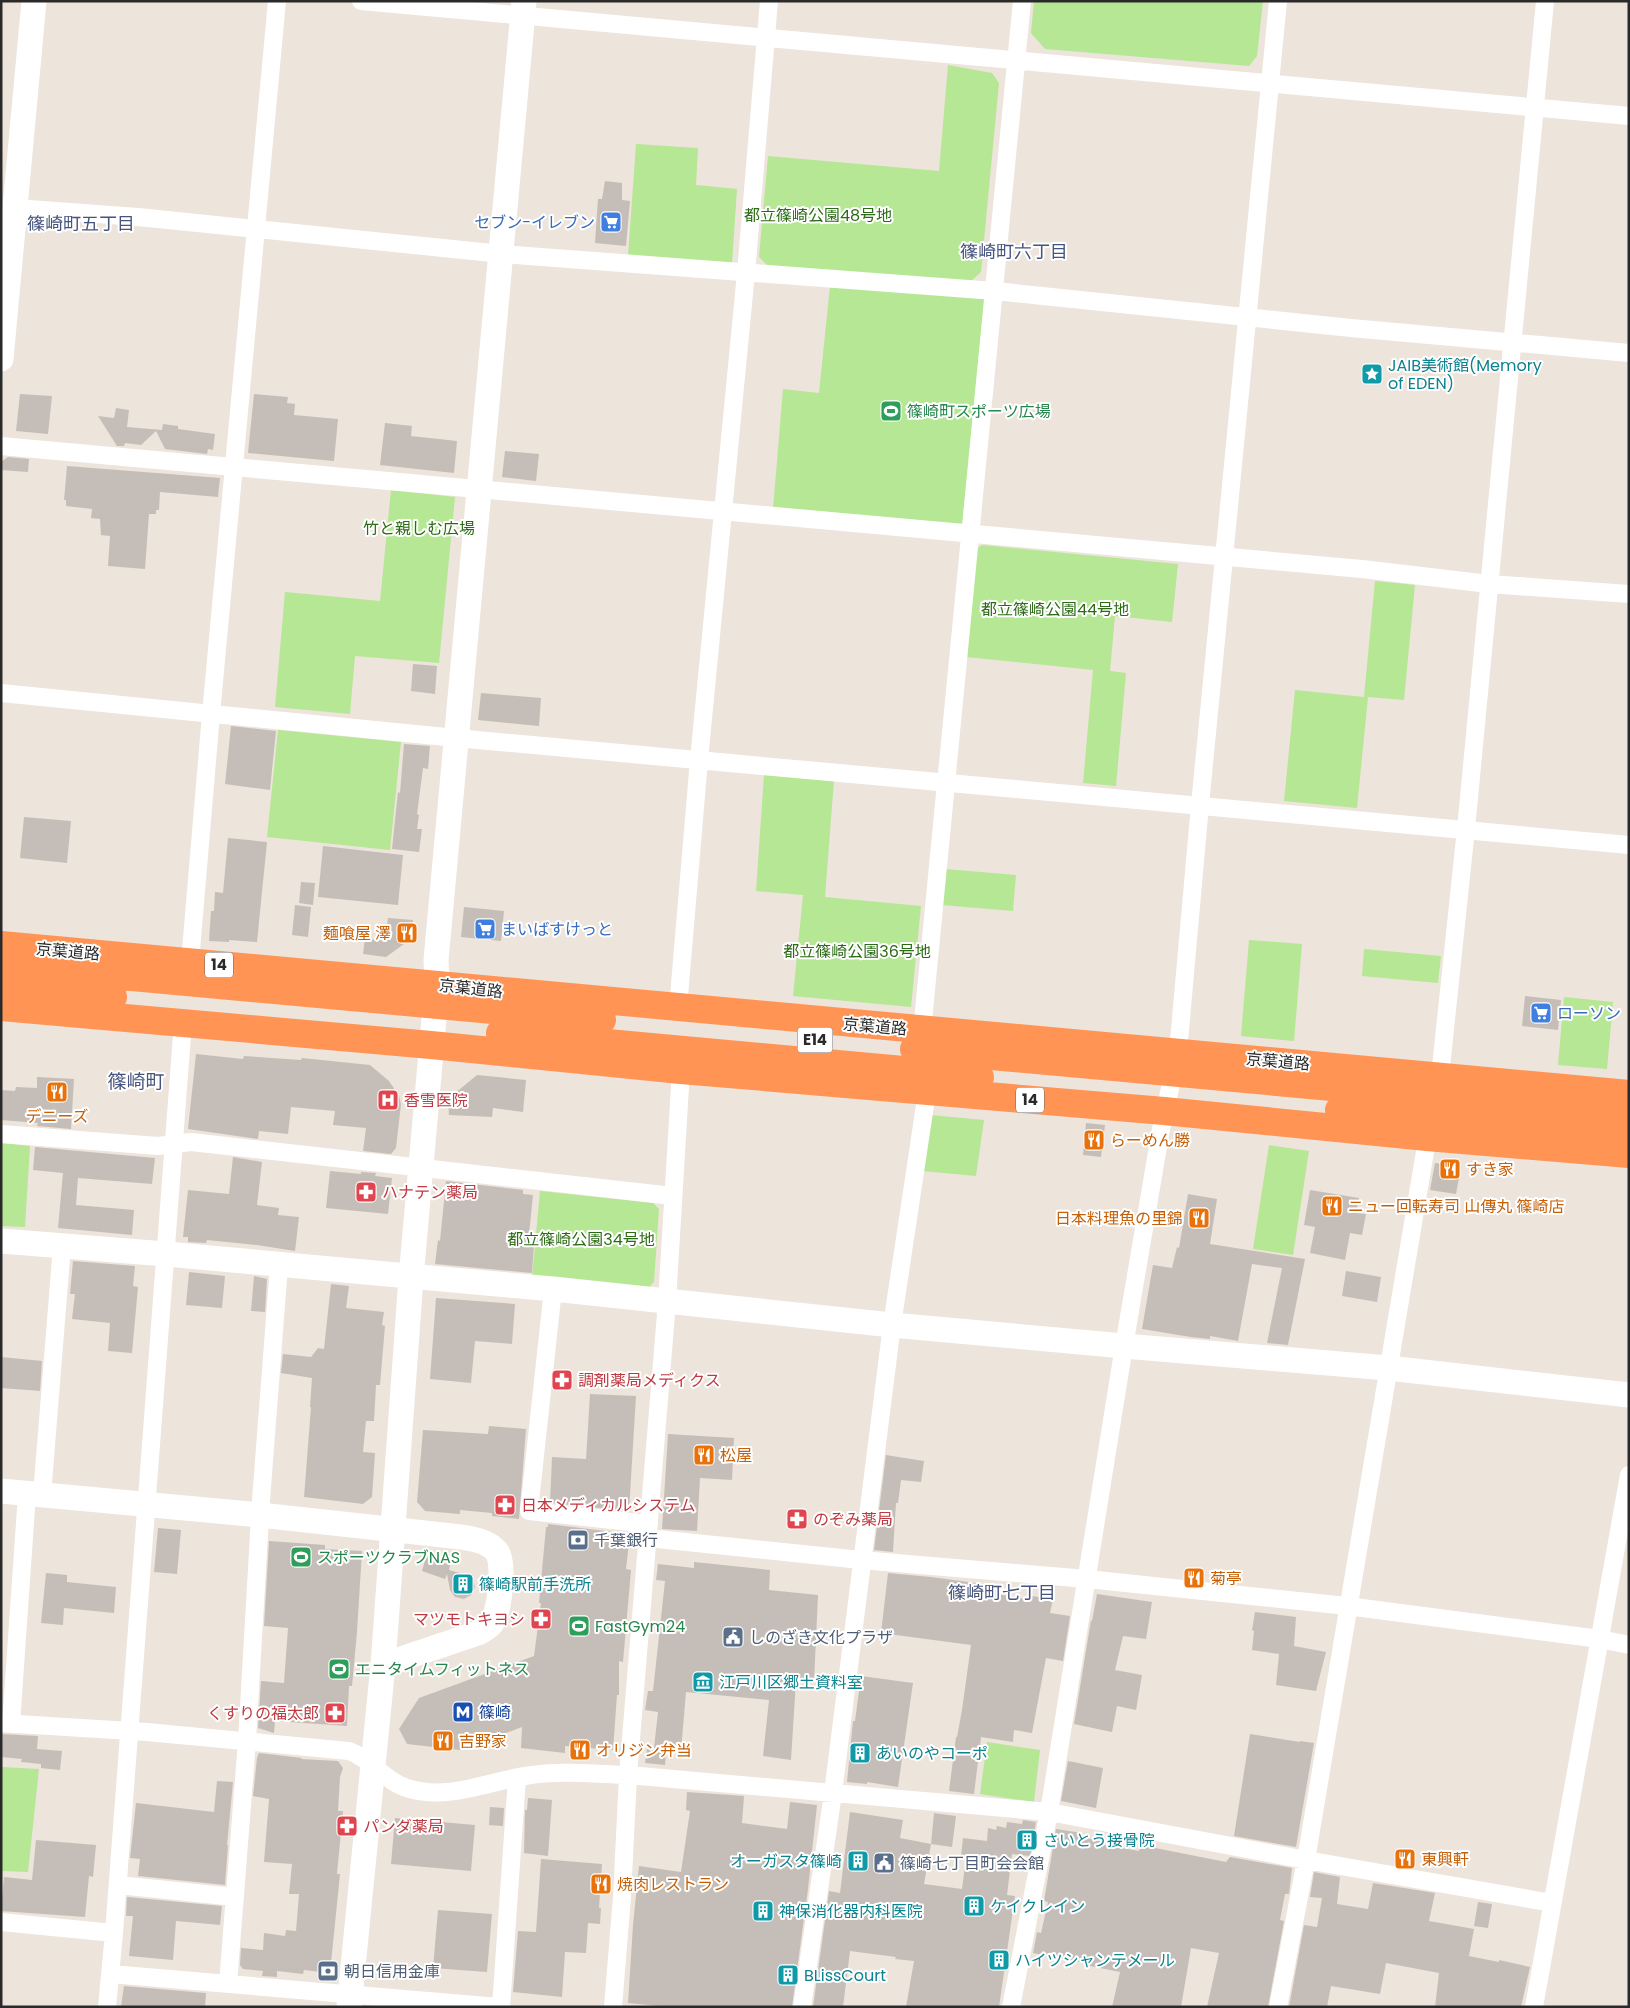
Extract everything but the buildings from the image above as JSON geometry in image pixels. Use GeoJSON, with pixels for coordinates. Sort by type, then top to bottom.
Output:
{"type":"FeatureCollection","features":[{"type":"Feature","properties":{"kind":"highway","name":"京葉道路"},"geometry":{"type":"LineString","coordinates":[[1,945],[922,1031],[1178,1052],[1629,1094]]}},
{"type":"Feature","properties":{"kind":"highway","name":"京葉道路"},"geometry":{"type":"LineString","coordinates":[[1,964],[1629,1114]]}},
{"type":"Feature","properties":{"kind":"highway","name":"E14"},"geometry":{"type":"LineString","coordinates":[[1,987],[1225,1100],[1629,1135]]}},
{"type":"Feature","properties":{"kind":"highway","name":"14"},"geometry":{"type":"LineString","coordinates":[[1,1007],[183,1022],[681,1070],[1164,1111],[1427,1137],[1629,1154]]}},
{"type":"Feature","properties":{"kind":"street"},"geometry":{"type":"LineString","coordinates":[[1,359],[34,1]]}},
{"type":"Feature","properties":{"kind":"street"},"geometry":{"type":"LineString","coordinates":[[190,962],[277,1]]}},
{"type":"Feature","properties":{"kind":"street"},"geometry":{"type":"LineString","coordinates":[[361,1],[524,8],[766,38],[1629,116]]}},
{"type":"Feature","properties":{"kind":"street"},"geometry":{"type":"LineString","coordinates":[[678,1008],[746,273],[769,1]]}},
{"type":"Feature","properties":{"kind":"street"},"geometry":{"type":"LineString","coordinates":[[922,1031],[945,783],[972,535],[1022,1]]}},
{"type":"Feature","properties":{"kind":"street"},"geometry":{"type":"LineString","coordinates":[[1011,2007],[1049,1812],[1124,1346],[1164,1111],[1178,1052],[1278,1]]}},
{"type":"Feature","properties":{"kind":"street"},"geometry":{"type":"LineString","coordinates":[[1278,2007],[1306,1860],[1427,1137],[1442,1076],[1545,1]]}},
{"type":"Feature","properties":{"kind":"street"},"geometry":{"type":"LineString","coordinates":[[350,2000],[374,1766],[411,1278],[437,985],[436,960],[524,8]]}},
{"type":"Feature","properties":{"kind":"street"},"geometry":{"type":"LineString","coordinates":[[16,208],[138,217],[502,254],[995,290],[1248,318],[1513,344],[1629,353]]}},
{"type":"Feature","properties":{"kind":"street"},"geometry":{"type":"LineString","coordinates":[[1,446],[1362,569],[1489,584],[1629,594]]}},
{"type":"Feature","properties":{"kind":"street"},"geometry":{"type":"LineString","coordinates":[[1,693],[456,738],[1629,845]]}},
{"type":"Feature","properties":{"kind":"street"},"geometry":{"type":"LineString","coordinates":[[106,2007],[111,1974],[118,1885],[128,1732],[166,1254],[172,1144],[183,1022]]}},
{"type":"Feature","properties":{"kind":"street"},"geometry":{"type":"LineString","coordinates":[[613,2007],[622,1897],[628,1775],[667,1302],[681,1070]]}},
{"type":"Feature","properties":{"kind":"street"},"geometry":{"type":"LineString","coordinates":[[802,2007],[833,1793],[892,1325],[927,1092]]}},
{"type":"Feature","properties":{"kind":"street"},"geometry":{"type":"LineString","coordinates":[[1,1134],[158,1146],[191,1142],[673,1196]]}},
{"type":"Feature","properties":{"kind":"street"},"geometry":{"type":"LineString","coordinates":[[1,1241],[166,1254],[553,1290],[892,1325],[1388,1368],[1629,1395]]}},
{"type":"Feature","properties":{"kind":"street"},"geometry":{"type":"LineString","coordinates":[[62,1246],[35,1494],[8,1666],[6,1723],[147,1732],[349,1751],[361,1757],[400,1786],[411,1790],[440,1793],[471,1789],[517,1778],[563,1772],[628,1775],[1049,1812],[1552,1903]]}},
{"type":"Feature","properties":{"kind":"street"},"geometry":{"type":"LineString","coordinates":[[228,1984],[247,1741],[260,1515],[279,1266]]}},
{"type":"Feature","properties":{"kind":"street"},"geometry":{"type":"LineString","coordinates":[[553,1290],[530,1511],[648,1531],[861,1560],[1087,1579],[1347,1606],[1600,1639],[1629,1645]]}},
{"type":"Feature","properties":{"kind":"street"},"geometry":{"type":"LineString","coordinates":[[1534,2007],[1629,1475]]}},
{"type":"Feature","properties":{"kind":"street"},"geometry":{"type":"LineString","coordinates":[[1,1491],[260,1515],[479,1540],[496,1551],[501,1559],[502,1567],[497,1613],[492,1623],[486,1629],[382,1665]]}},
{"type":"Feature","properties":{"kind":"street"},"geometry":{"type":"LineString","coordinates":[[111,1974],[228,1984],[350,2000],[500,2007],[517,1778]]}},
{"type":"Feature","properties":{"kind":"street"},"geometry":{"type":"LineString","coordinates":[[118,1885],[235,1897]]}},
{"type":"Feature","properties":{"kind":"street"},"geometry":{"type":"LineString","coordinates":[[1,1922],[114,1933]]}},
{"type":"Feature","properties":{"kind":"green space"},"geometry":{"type":"Polygon","coordinates":[[[1034,1],[1263,1],[1257,56],[1249,66],[1045,49],[1031,33],[1034,1]]]}},
{"type":"Feature","properties":{"kind":"green space","name":"都立篠崎公園48号地"},"geometry":{"type":"Polygon","coordinates":[[[948,65],[992,73],[999,83],[981,272],[971,281],[768,266],[759,257],[768,156],[939,171],[948,65]]]}},
{"type":"Feature","properties":{"kind":"green space"},"geometry":{"type":"Polygon","coordinates":[[[636,144],[698,148],[696,185],[737,189],[732,263],[628,256],[636,144]]]}},
{"type":"Feature","properties":{"kind":"green space"},"geometry":{"type":"Polygon","coordinates":[[[830,286],[985,299],[962,528],[773,509],[783,389],[819,393],[830,286]]]}},
{"type":"Feature","properties":{"kind":"green space","name":"竹と親しむ広場"},"geometry":{"type":"Polygon","coordinates":[[[391,490],[455,497],[439,663],[355,656],[350,714],[275,707],[285,592],[380,601],[391,490]]]}},
{"type":"Feature","properties":{"kind":"green space","name":"都立篠崎公園44号地"},"geometry":{"type":"Polygon","coordinates":[[[982,545],[1178,564],[1172,622],[1115,616],[1110,671],[1126,673],[1116,786],[1083,783],[1093,670],[966,657],[976,549],[982,545]]]}},
{"type":"Feature","properties":{"kind":"green space"},"geometry":{"type":"Polygon","coordinates":[[[1375,581],[1415,585],[1404,700],[1368,697],[1357,808],[1284,801],[1295,690],[1364,697],[1375,581]]]}},
{"type":"Feature","properties":{"kind":"green space"},"geometry":{"type":"Polygon","coordinates":[[[278,730],[401,742],[390,850],[267,837],[278,730]]]}},
{"type":"Feature","properties":{"kind":"green space","name":"都立篠崎公園36号地"},"geometry":{"type":"Polygon","coordinates":[[[764,775],[834,780],[825,897],[921,906],[911,1007],[793,996],[803,895],[756,891],[764,775]]]}},
{"type":"Feature","properties":{"kind":"green space"},"geometry":{"type":"Polygon","coordinates":[[[945,869],[1016,875],[1013,911],[942,905],[945,869]]]}},
{"type":"Feature","properties":{"kind":"green space"},"geometry":{"type":"Polygon","coordinates":[[[1249,940],[1302,944],[1294,1041],[1241,1036],[1249,940]]]}},
{"type":"Feature","properties":{"kind":"green space"},"geometry":{"type":"Polygon","coordinates":[[[1364,949],[1441,956],[1438,983],[1362,976],[1364,949]]]}},
{"type":"Feature","properties":{"kind":"green space"},"geometry":{"type":"Polygon","coordinates":[[[1564,997],[1613,1002],[1607,1069],[1558,1065],[1564,997]]]}},
{"type":"Feature","properties":{"kind":"green space"},"geometry":{"type":"Polygon","coordinates":[[[930,1115],[984,1120],[976,1176],[922,1171],[930,1115]]]}},
{"type":"Feature","properties":{"kind":"green space"},"geometry":{"type":"Polygon","coordinates":[[[1,1143],[30,1146],[25,1227],[1,1226],[1,1143]]]}},
{"type":"Feature","properties":{"kind":"green space"},"geometry":{"type":"Polygon","coordinates":[[[1269,1145],[1309,1151],[1293,1255],[1253,1249],[1269,1145]]]}},
{"type":"Feature","properties":{"kind":"green space","name":"都立篠崎公園34号地"},"geometry":{"type":"Polygon","coordinates":[[[540,1191],[653,1203],[659,1209],[654,1282],[647,1289],[532,1278],[540,1191]]]}},
{"type":"Feature","properties":{"kind":"green space"},"geometry":{"type":"Polygon","coordinates":[[[987,1742],[1040,1750],[1034,1802],[980,1794],[987,1742]]]}},
{"type":"Feature","properties":{"kind":"green space"},"geometry":{"type":"Polygon","coordinates":[[[1,1767],[39,1769],[28,1872],[1,1871],[1,1767]]]}},
{"type":"Feature","properties":{"kind":"place","name":"セブン-イレブン"},"geometry":{"type":"Point","coordinates":[611,222]}},
{"type":"Feature","properties":{"kind":"place","name":"JAIB美術館(Memory of EDEN)"},"geometry":{"type":"Point","coordinates":[1372,374]}},
{"type":"Feature","properties":{"kind":"place","name":"篠崎町スポーツ広場"},"geometry":{"type":"Point","coordinates":[891,411]}},
{"type":"Feature","properties":{"kind":"place","name":"まいばすけっと"},"geometry":{"type":"Point","coordinates":[485,929]}},
{"type":"Feature","properties":{"kind":"place","name":"麺喰屋 澤"},"geometry":{"type":"Point","coordinates":[407,933]}},
{"type":"Feature","properties":{"kind":"place","name":"ローソン"},"geometry":{"type":"Point","coordinates":[1541,1013]}},
{"type":"Feature","properties":{"kind":"place","name":"デニーズ"},"geometry":{"type":"Point","coordinates":[57,1092]}},
{"type":"Feature","properties":{"kind":"place","name":"香雪医院"},"geometry":{"type":"Point","coordinates":[388,1100]}},
{"type":"Feature","properties":{"kind":"place","name":"らーめん勝"},"geometry":{"type":"Point","coordinates":[1094,1140]}},
{"type":"Feature","properties":{"kind":"place","name":"すき家"},"geometry":{"type":"Point","coordinates":[1450,1169]}},
{"type":"Feature","properties":{"kind":"place","name":"ハナテン薬局"},"geometry":{"type":"Point","coordinates":[366,1192]}},
{"type":"Feature","properties":{"kind":"place","name":"ニュー回転寿司 山傳丸 篠崎店"},"geometry":{"type":"Point","coordinates":[1332,1206]}},
{"type":"Feature","properties":{"kind":"place","name":"日本料理魚の里錦"},"geometry":{"type":"Point","coordinates":[1199,1218]}},
{"type":"Feature","properties":{"kind":"place","name":"調剤薬局メディクス"},"geometry":{"type":"Point","coordinates":[562,1380]}},
{"type":"Feature","properties":{"kind":"place","name":"松屋"},"geometry":{"type":"Point","coordinates":[704,1455]}},
{"type":"Feature","properties":{"kind":"place","name":"日本メディカルシステム"},"geometry":{"type":"Point","coordinates":[505,1505]}},
{"type":"Feature","properties":{"kind":"place","name":"のぞみ薬局"},"geometry":{"type":"Point","coordinates":[797,1519]}},
{"type":"Feature","properties":{"kind":"place","name":"千葉銀行"},"geometry":{"type":"Point","coordinates":[578,1540]}},
{"type":"Feature","properties":{"kind":"place","name":"スポーツクラブNAS"},"geometry":{"type":"Point","coordinates":[301,1557]}},
{"type":"Feature","properties":{"kind":"place","name":"菊亭"},"geometry":{"type":"Point","coordinates":[1194,1578]}},
{"type":"Feature","properties":{"kind":"place","name":"篠崎駅前手洗所"},"geometry":{"type":"Point","coordinates":[463,1584]}},
{"type":"Feature","properties":{"kind":"place","name":"マツモトキヨシ"},"geometry":{"type":"Point","coordinates":[541,1619]}},
{"type":"Feature","properties":{"kind":"place","name":"FastGym24"},"geometry":{"type":"Point","coordinates":[579,1626]}},
{"type":"Feature","properties":{"kind":"place","name":"しのざき文化プラザ"},"geometry":{"type":"Point","coordinates":[733,1637]}},
{"type":"Feature","properties":{"kind":"place","name":"エニタイムフィットネス"},"geometry":{"type":"Point","coordinates":[339,1669]}},
{"type":"Feature","properties":{"kind":"place","name":"江戸川区郷土資料室"},"geometry":{"type":"Point","coordinates":[703,1682]}},
{"type":"Feature","properties":{"kind":"place","name":"篠崎"},"geometry":{"type":"Point","coordinates":[463,1712]}},
{"type":"Feature","properties":{"kind":"place","name":"くすりの福太郎"},"geometry":{"type":"Point","coordinates":[335,1713]}},
{"type":"Feature","properties":{"kind":"place","name":"吉野家"},"geometry":{"type":"Point","coordinates":[443,1741]}},
{"type":"Feature","properties":{"kind":"place","name":"オリジン弁当"},"geometry":{"type":"Point","coordinates":[580,1750]}},
{"type":"Feature","properties":{"kind":"place","name":"あいのやコーポ"},"geometry":{"type":"Point","coordinates":[860,1753]}},
{"type":"Feature","properties":{"kind":"place","name":"パンダ薬局"},"geometry":{"type":"Point","coordinates":[347,1826]}},
{"type":"Feature","properties":{"kind":"place","name":"さいとう接骨院"},"geometry":{"type":"Point","coordinates":[1027,1840]}},
{"type":"Feature","properties":{"kind":"place","name":"東興軒"},"geometry":{"type":"Point","coordinates":[1405,1859]}},
{"type":"Feature","properties":{"kind":"place","name":"オーガスタ篠崎"},"geometry":{"type":"Point","coordinates":[858,1861]}},
{"type":"Feature","properties":{"kind":"place","name":"篠崎七丁目町会会館"},"geometry":{"type":"Point","coordinates":[884,1863]}},
{"type":"Feature","properties":{"kind":"place","name":"焼肉レストラン"},"geometry":{"type":"Point","coordinates":[601,1884]}},
{"type":"Feature","properties":{"kind":"place","name":"ケイクレイン"},"geometry":{"type":"Point","coordinates":[974,1906]}},
{"type":"Feature","properties":{"kind":"place","name":"神保消化器内科医院"},"geometry":{"type":"Point","coordinates":[763,1911]}},
{"type":"Feature","properties":{"kind":"place","name":"ハイツシャンテメール"},"geometry":{"type":"Point","coordinates":[999,1960]}},
{"type":"Feature","properties":{"kind":"place","name":"朝日信用金庫"},"geometry":{"type":"Point","coordinates":[328,1971]}},
{"type":"Feature","properties":{"kind":"place","name":"BLissCourt"},"geometry":{"type":"Point","coordinates":[788,1975]}},
{"type":"Feature","properties":{"kind":"district","name":"篠崎町五丁目"},"geometry":{"type":"Point","coordinates":[81,224]}},
{"type":"Feature","properties":{"kind":"district","name":"篠崎町六丁目"},"geometry":{"type":"Point","coordinates":[1014,252]}},
{"type":"Feature","properties":{"kind":"district","name":"篠崎町"},"geometry":{"type":"Point","coordinates":[136,1081]}},
{"type":"Feature","properties":{"kind":"district","name":"篠崎町七丁目"},"geometry":{"type":"Point","coordinates":[1002,1593]}}]}
